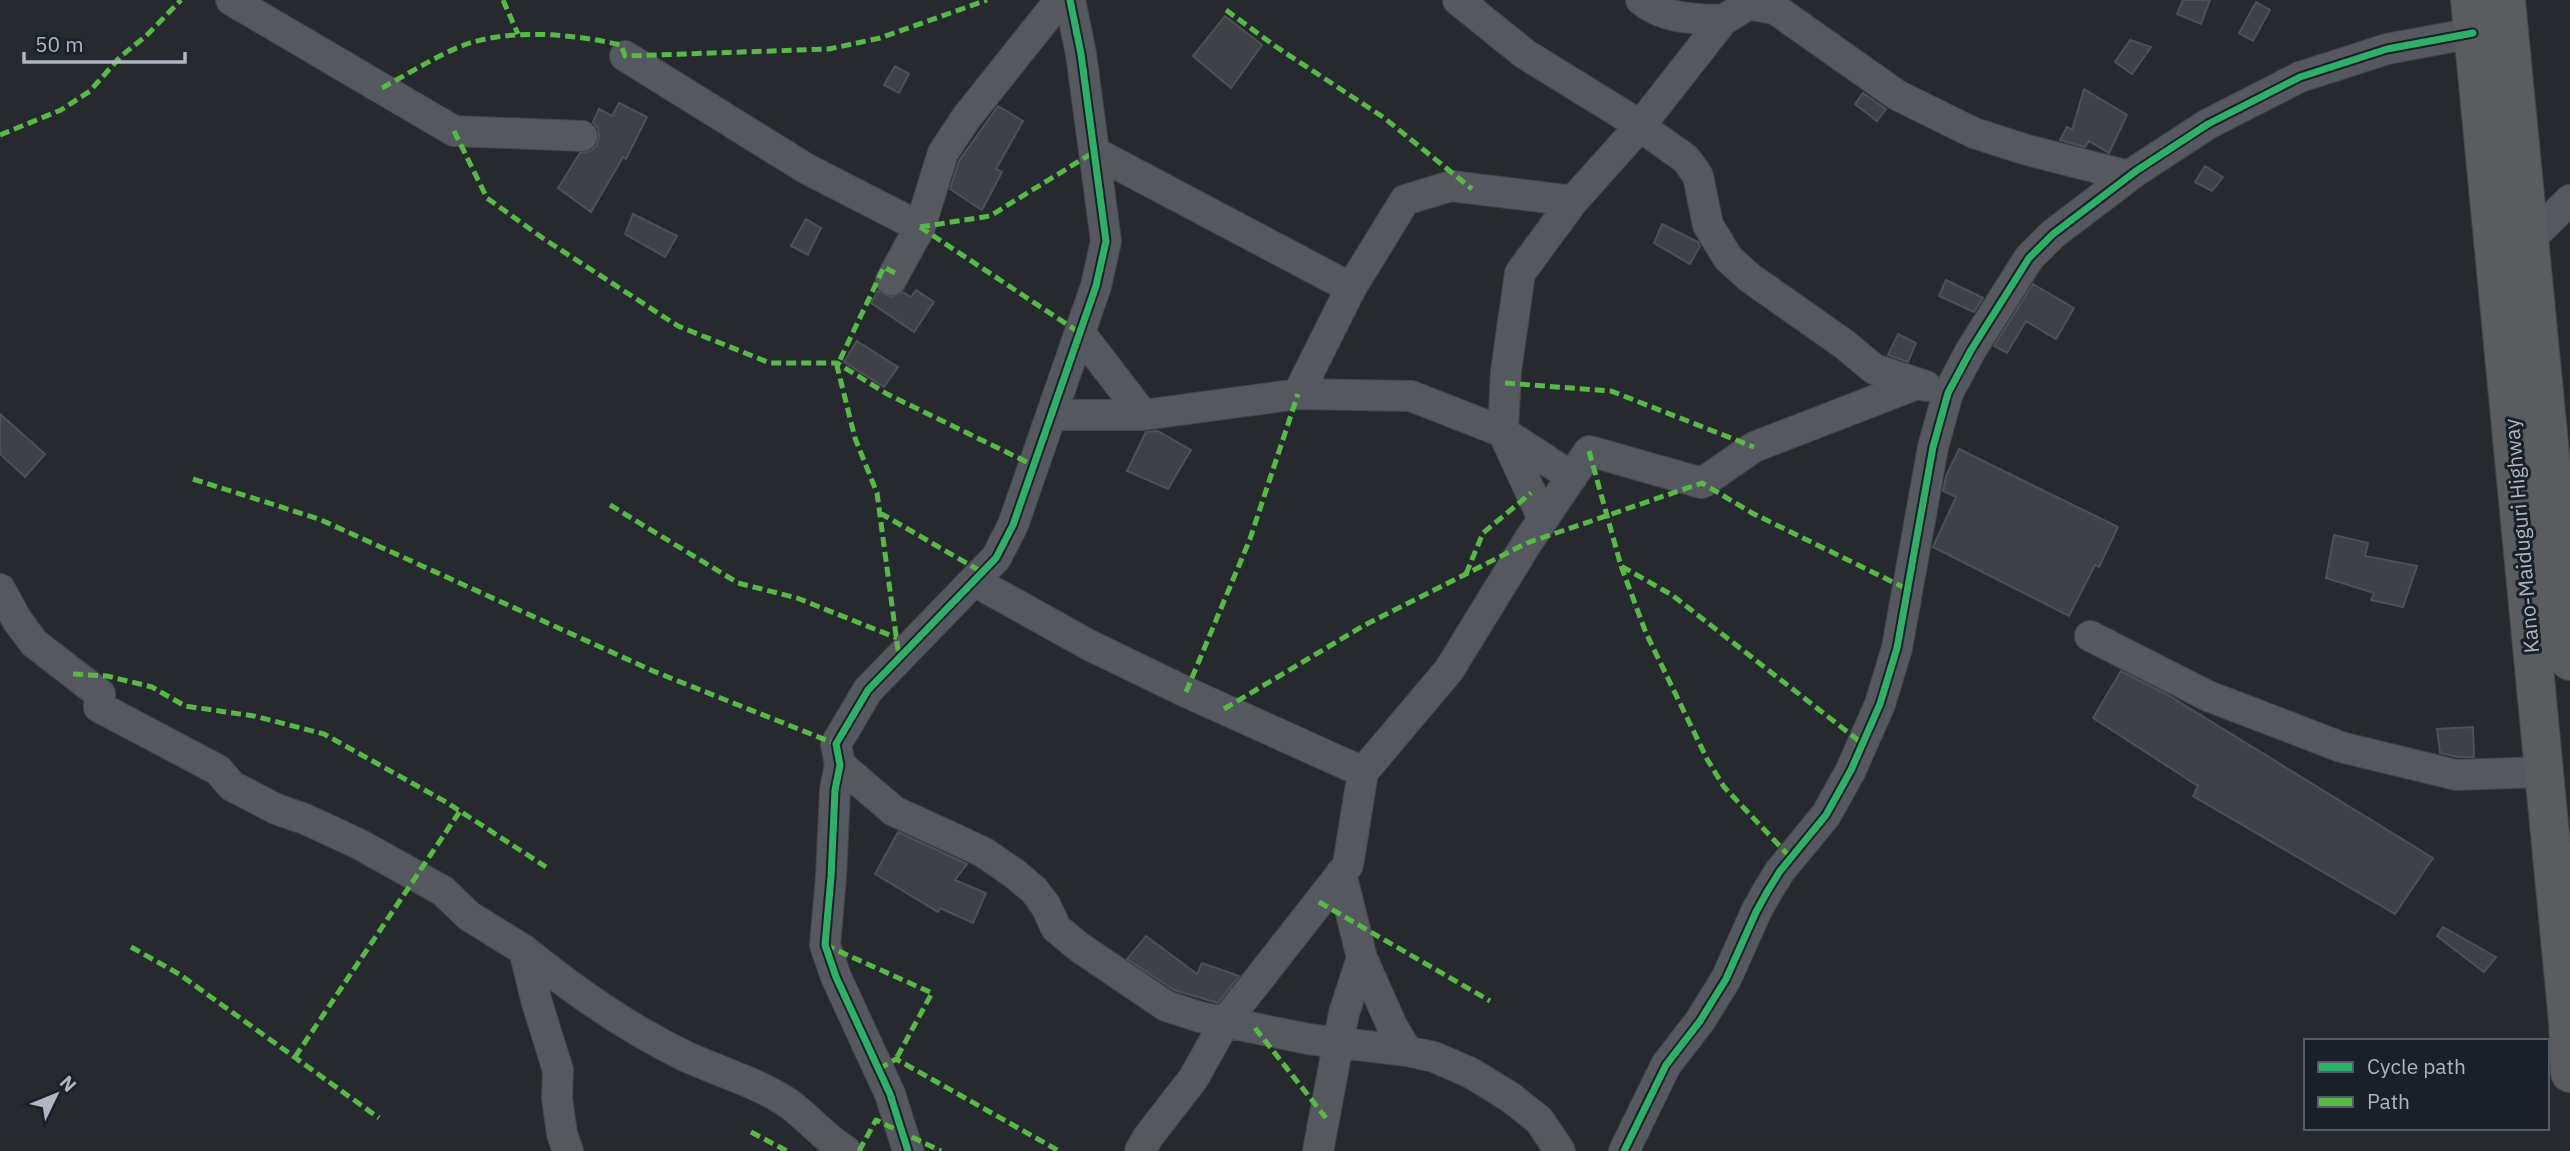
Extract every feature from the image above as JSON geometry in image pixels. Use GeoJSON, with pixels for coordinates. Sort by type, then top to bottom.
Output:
{"type":"FeatureCollection","features":[{"type":"Feature","properties":{"kind":"highway","name":"Kano-Maiduguri Highway"},"geometry":{"type":"LineString","coordinates":[[2506,0],[2570,661]]}},
{"type":"Feature","properties":{"kind":"highway","name":"Kano-Maiduguri Highway"},"geometry":{"type":"LineString","coordinates":[[2472,17],[2568,1022],[2570,1073]]}},
{"type":"Feature","properties":{"kind":"street"},"geometry":{"type":"LineString","coordinates":[[231,0],[454,131],[582,136]]}},
{"type":"Feature","properties":{"kind":"street"},"geometry":{"type":"LineString","coordinates":[[891,280],[920,227],[943,153],[966,118],[1060,0]]}},
{"type":"Feature","properties":{"kind":"street"},"geometry":{"type":"LineString","coordinates":[[908,1151],[890,1094],[836,977],[825,945],[835,790],[840,765],[836,744],[868,690],[996,558],[1013,525],[1097,285],[1106,242],[1081,54],[1070,0]]}},
{"type":"Feature","properties":{"kind":"street"},"geometry":{"type":"LineString","coordinates":[[1458,0],[1478,13],[1525,54],[1640,126],[1686,159],[1698,176],[1709,225],[1728,258],[1750,278],[1844,344],[1874,369],[1948,393]]}},
{"type":"Feature","properties":{"kind":"street"},"geometry":{"type":"LineString","coordinates":[[1641,0],[1649,6],[1686,19],[1753,7],[1897,95],[1974,133],[2027,150],[2129,176]]}},
{"type":"Feature","properties":{"kind":"street"},"geometry":{"type":"LineString","coordinates":[[1543,519],[1503,432],[1506,371],[1520,273],[1573,201],[1753,7]]}},
{"type":"Feature","properties":{"kind":"street"},"geometry":{"type":"LineString","coordinates":[[1624,1151],[1666,1065],[1700,1021],[1726,979],[1767,892],[1780,871],[1826,815],[1851,770],[1880,704],[1896,648],[1933,447],[1948,393],[1971,350],[2029,258],[2053,234],[2129,176],[2208,124],[2300,77],[2387,49],[2472,17]]}},
{"type":"Feature","properties":{"kind":"street"},"geometry":{"type":"LineString","coordinates":[[625,56],[807,169],[920,227]]}},
{"type":"Feature","properties":{"kind":"street"},"geometry":{"type":"LineString","coordinates":[[1094,152],[1351,288]]}},
{"type":"Feature","properties":{"kind":"street"},"geometry":{"type":"LineString","coordinates":[[1298,394],[1351,288],[1405,200],[1451,186],[1573,201]]}},
{"type":"Feature","properties":{"kind":"street"},"geometry":{"type":"LineString","coordinates":[[2529,240],[2570,200]]}},
{"type":"Feature","properties":{"kind":"street"},"geometry":{"type":"LineString","coordinates":[[1080,333],[1143,415]]}},
{"type":"Feature","properties":{"kind":"street"},"geometry":{"type":"LineString","coordinates":[[1140,1151],[1193,1079],[1225,1022],[1348,865],[1363,772],[1449,670],[1543,519],[1590,451],[1702,483],[1754,447],[1917,384]]}},
{"type":"Feature","properties":{"kind":"street"},"geometry":{"type":"LineString","coordinates":[[1052,415],[1143,415],[1298,394],[1411,396],[1503,432],[1572,477]]}},
{"type":"Feature","properties":{"kind":"street"},"geometry":{"type":"LineString","coordinates":[[974,581],[1089,645],[1363,772]]}},
{"type":"Feature","properties":{"kind":"street"},"geometry":{"type":"LineString","coordinates":[[0,589],[17,620],[34,643],[100,694],[99,707],[174,749],[219,770],[232,786],[276,809],[306,819],[359,845],[443,891],[469,916],[524,950],[572,989],[685,1056],[739,1078],[788,1103],[830,1142],[846,1151]]}},
{"type":"Feature","properties":{"kind":"street"},"geometry":{"type":"LineString","coordinates":[[2090,636],[2208,696],[2341,747],[2456,775],[2543,772]]}},
{"type":"Feature","properties":{"kind":"street"},"geometry":{"type":"LineString","coordinates":[[840,765],[894,811],[983,852],[1015,874],[1034,890],[1046,906],[1056,928],[1079,947],[1166,1006],[1225,1022],[1308,1039],[1407,1051],[1434,1057],[1510,1097],[1539,1120],[1560,1151]]}},
{"type":"Feature","properties":{"kind":"street"},"geometry":{"type":"LineString","coordinates":[[1341,873],[1362,958],[1392,1026],[1407,1051]]}},
{"type":"Feature","properties":{"kind":"street"},"geometry":{"type":"LineString","coordinates":[[524,950],[558,1070],[562,1134],[568,1151]]}},
{"type":"Feature","properties":{"kind":"street"},"geometry":{"type":"LineString","coordinates":[[1318,1151],[1344,1013],[1362,958]]}},
{"type":"Feature","properties":{"kind":"building"},"geometry":{"type":"Polygon","coordinates":[[[2183,0],[2210,0],[2201,24],[2177,14],[2183,0]]]}},
{"type":"Feature","properties":{"kind":"building"},"geometry":{"type":"Polygon","coordinates":[[[2256,2],[2270,10],[2253,41],[2239,33],[2256,2]]]}},
{"type":"Feature","properties":{"kind":"building"},"geometry":{"type":"Polygon","coordinates":[[[1225,16],[1262,45],[1231,88],[1193,56],[1225,16]]]}},
{"type":"Feature","properties":{"kind":"building"},"geometry":{"type":"Polygon","coordinates":[[[2130,40],[2151,47],[2132,74],[2115,62],[2130,40]]]}},
{"type":"Feature","properties":{"kind":"building"},"geometry":{"type":"Polygon","coordinates":[[[895,66],[909,74],[899,93],[884,85],[895,66]]]}},
{"type":"Feature","properties":{"kind":"building"},"geometry":{"type":"Polygon","coordinates":[[[2084,89],[2127,115],[2109,153],[2089,141],[2085,147],[2060,140],[2067,127],[2072,130],[2084,89]]]}},
{"type":"Feature","properties":{"kind":"building"},"geometry":{"type":"Polygon","coordinates":[[[1863,93],[1886,109],[1877,121],[1855,104],[1863,93]]]}},
{"type":"Feature","properties":{"kind":"building"},"geometry":{"type":"Polygon","coordinates":[[[619,103],[647,117],[626,159],[623,157],[591,212],[558,188],[580,153],[591,151],[597,145],[598,128],[593,122],[599,109],[612,116],[619,103]]]}},
{"type":"Feature","properties":{"kind":"building"},"geometry":{"type":"Polygon","coordinates":[[[998,106],[1023,121],[996,169],[1002,172],[982,210],[950,189],[959,161],[998,106]]]}},
{"type":"Feature","properties":{"kind":"building"},"geometry":{"type":"Polygon","coordinates":[[[2205,166],[2223,177],[2212,191],[2195,182],[2205,166]]]}},
{"type":"Feature","properties":{"kind":"building"},"geometry":{"type":"Polygon","coordinates":[[[633,214],[677,236],[665,257],[625,234],[633,214]]]}},
{"type":"Feature","properties":{"kind":"building"},"geometry":{"type":"Polygon","coordinates":[[[806,219],[821,228],[808,255],[791,246],[806,219]]]}},
{"type":"Feature","properties":{"kind":"building"},"geometry":{"type":"Polygon","coordinates":[[[1662,224],[1698,242],[1700,246],[1690,264],[1654,243],[1662,224]]]}},
{"type":"Feature","properties":{"kind":"building"},"geometry":{"type":"Polygon","coordinates":[[[1946,280],[1983,298],[1974,312],[1939,296],[1946,280]]]}},
{"type":"Feature","properties":{"kind":"building"},"geometry":{"type":"Polygon","coordinates":[[[2033,284],[2074,308],[2056,339],[2026,321],[2007,353],[1994,346],[2033,284]]]}},
{"type":"Feature","properties":{"kind":"building"},"geometry":{"type":"Polygon","coordinates":[[[916,290],[934,302],[914,332],[871,303],[878,291],[891,297],[903,292],[911,297],[916,290]]]}},
{"type":"Feature","properties":{"kind":"building"},"geometry":{"type":"Polygon","coordinates":[[[1898,334],[1916,343],[1908,362],[1888,355],[1898,334]]]}},
{"type":"Feature","properties":{"kind":"building"},"geometry":{"type":"Polygon","coordinates":[[[857,341],[898,367],[884,387],[844,362],[857,341]]]}},
{"type":"Feature","properties":{"kind":"building"},"geometry":{"type":"Polygon","coordinates":[[[0,414],[45,454],[25,477],[0,454],[0,414]]]}},
{"type":"Feature","properties":{"kind":"building"},"geometry":{"type":"Polygon","coordinates":[[[1158,431],[1191,450],[1168,489],[1127,471],[1146,432],[1158,431]]]}},
{"type":"Feature","properties":{"kind":"building"},"geometry":{"type":"Polygon","coordinates":[[[1959,449],[2118,527],[2099,567],[2095,565],[2069,616],[1933,547],[1956,497],[1943,491],[1946,476],[1959,449]]]}},
{"type":"Feature","properties":{"kind":"building"},"geometry":{"type":"Polygon","coordinates":[[[2334,535],[2368,543],[2365,556],[2417,566],[2403,607],[2371,600],[2374,593],[2326,578],[2334,535]]]}},
{"type":"Feature","properties":{"kind":"building"},"geometry":{"type":"Polygon","coordinates":[[[2121,671],[2168,695],[2433,858],[2395,914],[2193,796],[2198,786],[2093,718],[2121,671]]]}},
{"type":"Feature","properties":{"kind":"building"},"geometry":{"type":"Polygon","coordinates":[[[2473,727],[2474,757],[2440,753],[2437,729],[2473,727]]]}},
{"type":"Feature","properties":{"kind":"building"},"geometry":{"type":"Polygon","coordinates":[[[898,832],[967,864],[955,880],[986,893],[973,923],[940,908],[938,912],[875,874],[898,832]]]}},
{"type":"Feature","properties":{"kind":"building"},"geometry":{"type":"Polygon","coordinates":[[[2443,927],[2496,957],[2484,972],[2437,936],[2443,927]]]}},
{"type":"Feature","properties":{"kind":"building"},"geometry":{"type":"Polygon","coordinates":[[[1146,936],[1197,974],[1202,963],[1239,976],[1218,1003],[1174,990],[1127,959],[1146,936]]]}},
{"type":"Feature","properties":{"kind":"marked path"},"geometry":{"type":"LineString","coordinates":[[0,135],[61,110],[90,91],[121,56],[146,36],[181,0]]}},
{"type":"Feature","properties":{"kind":"marked path"},"geometry":{"type":"LineString","coordinates":[[503,0],[518,34]]}},
{"type":"Feature","properties":{"kind":"marked path"},"geometry":{"type":"LineString","coordinates":[[382,88],[454,49],[502,36],[542,34],[583,38],[621,45],[625,56],[829,49],[880,38],[987,0]]}},
{"type":"Feature","properties":{"kind":"marked path"},"geometry":{"type":"LineString","coordinates":[[1226,10],[1275,46],[1383,117],[1472,189]]}},
{"type":"Feature","properties":{"kind":"marked path"},"geometry":{"type":"LineString","coordinates":[[454,131],[487,198],[544,239],[678,326],[770,363],[837,363],[887,394],[1035,466]]}},
{"type":"Feature","properties":{"kind":"marked path"},"geometry":{"type":"LineString","coordinates":[[920,227],[990,216],[1094,152]]}},
{"type":"Feature","properties":{"kind":"marked path"},"geometry":{"type":"LineString","coordinates":[[920,227],[1080,333]]}},
{"type":"Feature","properties":{"kind":"marked path"},"geometry":{"type":"LineString","coordinates":[[895,273],[884,267],[837,366],[855,438],[877,493],[899,658]]}},
{"type":"Feature","properties":{"kind":"marked path"},"geometry":{"type":"LineString","coordinates":[[1505,383],[1611,391],[1754,447]]}},
{"type":"Feature","properties":{"kind":"marked path"},"geometry":{"type":"LineString","coordinates":[[1186,692],[1250,539],[1298,394]]}},
{"type":"Feature","properties":{"kind":"marked path"},"geometry":{"type":"LineString","coordinates":[[1589,451],[1621,566],[1672,595],[1863,744]]}},
{"type":"Feature","properties":{"kind":"marked path"},"geometry":{"type":"LineString","coordinates":[[193,479],[319,519],[653,671],[836,744]]}},
{"type":"Feature","properties":{"kind":"marked path"},"geometry":{"type":"LineString","coordinates":[[1224,709],[1363,626],[1527,543],[1702,483],[1752,513],[1907,589]]}},
{"type":"Feature","properties":{"kind":"marked path"},"geometry":{"type":"LineString","coordinates":[[1466,574],[1483,533],[1531,493]]}},
{"type":"Feature","properties":{"kind":"marked path"},"geometry":{"type":"LineString","coordinates":[[610,505],[738,583],[797,598],[897,638]]}},
{"type":"Feature","properties":{"kind":"marked path"},"geometry":{"type":"LineString","coordinates":[[880,513],[982,572]]}},
{"type":"Feature","properties":{"kind":"marked path"},"geometry":{"type":"LineString","coordinates":[[1621,566],[1646,633],[1707,759],[1724,787],[1791,858]]}},
{"type":"Feature","properties":{"kind":"marked path"},"geometry":{"type":"LineString","coordinates":[[73,674],[107,676],[152,687],[185,706],[254,716],[324,734],[446,802],[546,867]]}},
{"type":"Feature","properties":{"kind":"marked path"},"geometry":{"type":"LineString","coordinates":[[295,1057],[460,811]]}},
{"type":"Feature","properties":{"kind":"marked path"},"geometry":{"type":"LineString","coordinates":[[1319,902],[1490,1001]]}},
{"type":"Feature","properties":{"kind":"marked path"},"geometry":{"type":"LineString","coordinates":[[825,945],[932,993],[896,1059]]}},
{"type":"Feature","properties":{"kind":"marked path"},"geometry":{"type":"LineString","coordinates":[[131,947],[179,974],[379,1118]]}},
{"type":"Feature","properties":{"kind":"marked path"},"geometry":{"type":"LineString","coordinates":[[1255,1028],[1326,1118]]}},
{"type":"Feature","properties":{"kind":"marked path"},"geometry":{"type":"LineString","coordinates":[[879,1069],[896,1059],[1059,1151]]}},
{"type":"Feature","properties":{"kind":"marked path"},"geometry":{"type":"LineString","coordinates":[[859,1151],[876,1120],[941,1151]]}},
{"type":"Feature","properties":{"kind":"marked path"},"geometry":{"type":"LineString","coordinates":[[751,1132],[787,1151]]}},
{"type":"Feature","properties":{"kind":"cycle path"},"geometry":{"type":"LineString","coordinates":[[908,1151],[890,1094],[836,977],[825,945],[835,790],[840,765],[836,744],[868,690],[996,558],[1013,525],[1096,286],[1106,241],[1081,54],[1070,0]]}},
{"type":"Feature","properties":{"kind":"cycle path"},"geometry":{"type":"LineString","coordinates":[[1624,1151],[1666,1065],[1700,1021],[1726,979],[1767,892],[1780,871],[1826,815],[1851,770],[1880,704],[1897,648],[1933,447],[1948,393],[1971,350],[2029,258],[2053,234],[2136,171],[2208,124],[2300,77],[2387,49],[2473,33]]}}]}
